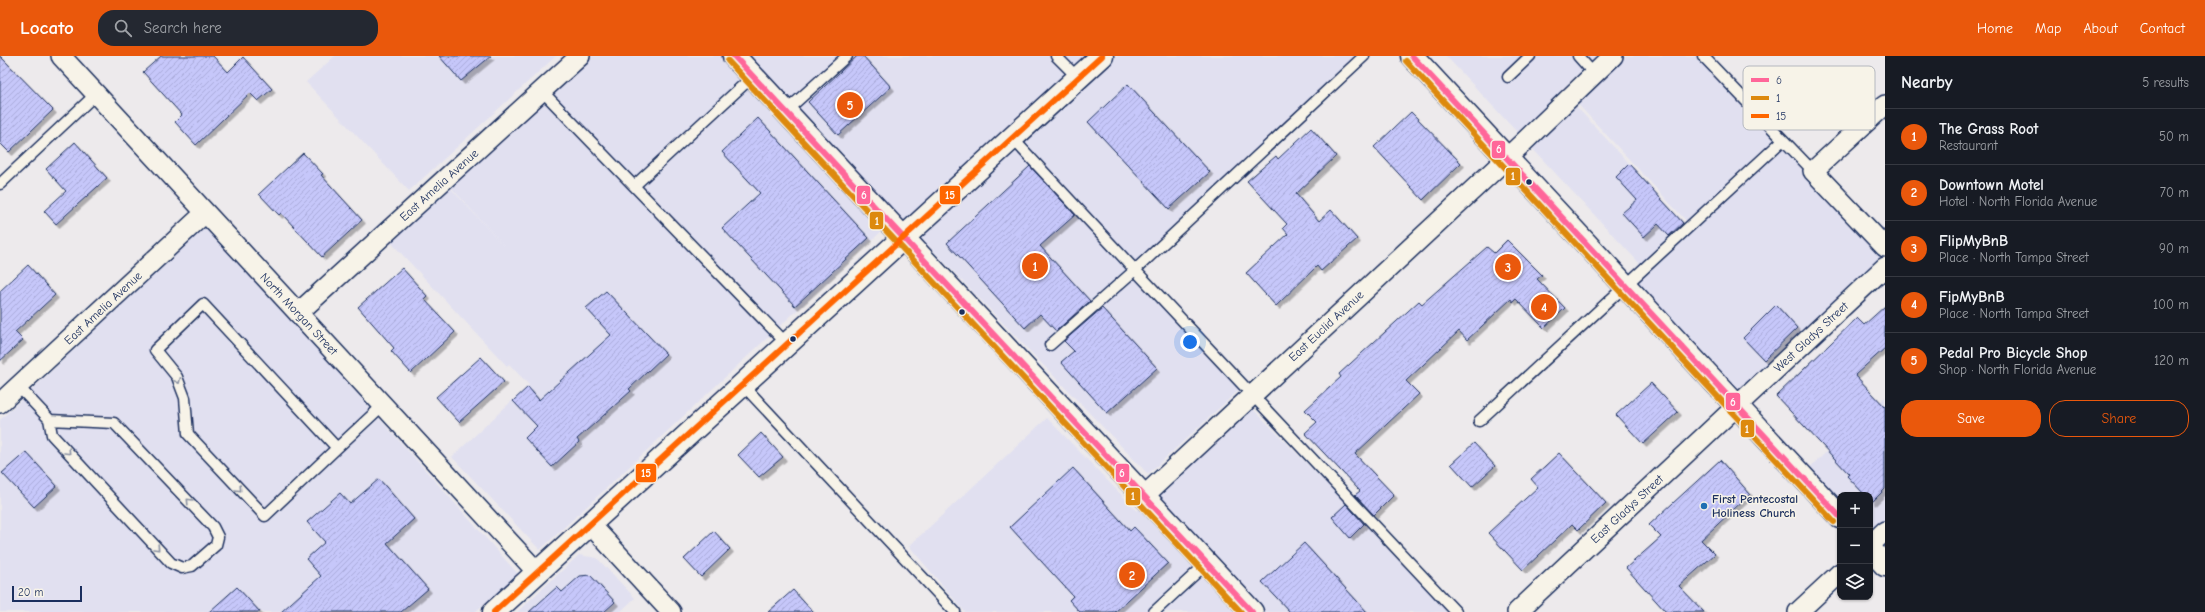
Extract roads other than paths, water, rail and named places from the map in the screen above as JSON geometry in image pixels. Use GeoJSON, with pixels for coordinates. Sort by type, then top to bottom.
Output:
{"type":"FeatureCollection","features":[{"type":"Feature","properties":{"kind":"main road"},"geometry":{"type":"LineString","coordinates":[[734,56],[1145,495],[1252,612]]}},
{"type":"Feature","properties":{"kind":"main road"},"geometry":{"type":"LineString","coordinates":[[494,612],[788,345],[1102,56]]}},
{"type":"Feature","properties":{"kind":"main road"},"geometry":{"type":"LineString","coordinates":[[1412,56],[1837,514]]}},
{"type":"Feature","properties":{"kind":"main road"},"geometry":{"type":"LineString","coordinates":[[1873,552],[1885,565]]}},
{"type":"Feature","properties":{"kind":"street","name":"North Morgan Street"},"geometry":{"type":"LineString","coordinates":[[61,56],[537,572]]}},
{"type":"Feature","properties":{"kind":"street","name":"East Amelia Avenue"},"geometry":{"type":"LineString","coordinates":[[298,313],[580,56]]}},
{"type":"Feature","properties":{"kind":"street","name":"East Euclid Avenue"},"geometry":{"type":"LineString","coordinates":[[1145,495],[1507,158],[1613,56]]}},
{"type":"Feature","properties":{"kind":"street"},"geometry":{"type":"LineString","coordinates":[[1875,114],[1885,105]]}},
{"type":"Feature","properties":{"kind":"street"},"geometry":{"type":"LineString","coordinates":[[1858,130],[1813,171],[1885,247]]}},
{"type":"Feature","properties":{"kind":"street","name":"East Amelia Avenue"},"geometry":{"type":"LineString","coordinates":[[0,403],[205,213]]}},
{"type":"Feature","properties":{"kind":"street","name":"West Gladys Street"},"geometry":{"type":"LineString","coordinates":[[1738,406],[1885,267]]}},
{"type":"Feature","properties":{"kind":"street","name":"East Gladys Street"},"geometry":{"type":"LineString","coordinates":[[1517,612],[1738,406]]}},
{"type":"Feature","properties":{"kind":"street"},"geometry":{"type":"LineString","coordinates":[[590,524],[671,612]]}},
{"type":"Feature","properties":{"kind":"street"},"geometry":{"type":"LineString","coordinates":[[1873,542],[1885,531]]}},
{"type":"Feature","properties":{"kind":"street"},"geometry":{"type":"LineString","coordinates":[[1798,612],[1837,576]]}},
{"type":"Feature","properties":{"kind":"lane"},"geometry":{"type":"LineString","coordinates":[[785,112],[847,56]]}},
{"type":"Feature","properties":{"kind":"lane"},"geometry":{"type":"LineString","coordinates":[[1056,56],[1078,78]]}},
{"type":"Feature","properties":{"kind":"lane"},"geometry":{"type":"LineString","coordinates":[[1050,345],[1135,270],[1364,56]]}},
{"type":"Feature","properties":{"kind":"lane"},"geometry":{"type":"LineString","coordinates":[[1508,77],[1530,56]]}},
{"type":"Feature","properties":{"kind":"lane"},"geometry":{"type":"LineString","coordinates":[[1578,56],[1594,74]]}},
{"type":"Feature","properties":{"kind":"lane"},"geometry":{"type":"LineString","coordinates":[[1703,56],[1743,98]]}},
{"type":"Feature","properties":{"kind":"lane"},"geometry":{"type":"LineString","coordinates":[[634,186],[753,76]]}},
{"type":"Feature","properties":{"kind":"lane"},"geometry":{"type":"LineString","coordinates":[[542,91],[788,345]]}},
{"type":"Feature","properties":{"kind":"lane"},"geometry":{"type":"LineString","coordinates":[[0,184],[96,94]]}},
{"type":"Feature","properties":{"kind":"lane"},"geometry":{"type":"LineString","coordinates":[[1773,130],[1813,171]]}},
{"type":"Feature","properties":{"kind":"lane"},"geometry":{"type":"LineString","coordinates":[[1013,139],[1456,612]]}},
{"type":"Feature","properties":{"kind":"lane"},"geometry":{"type":"LineString","coordinates":[[1479,421],[1783,140]]}},
{"type":"Feature","properties":{"kind":"lane"},"geometry":{"type":"LineString","coordinates":[[338,448],[203,304],[155,350],[177,377],[185,398],[188,434],[265,516],[338,448],[383,405]]}},
{"type":"Feature","properties":{"kind":"lane"},"geometry":{"type":"LineString","coordinates":[[743,385],[955,612]]}},
{"type":"Feature","properties":{"kind":"lane"},"geometry":{"type":"LineString","coordinates":[[18,386],[49,420],[52,436],[171,563],[182,568],[192,566],[216,544],[218,537],[213,527],[114,424],[49,420]]}},
{"type":"Feature","properties":{"kind":"lane"},"geometry":{"type":"LineString","coordinates":[[1154,612],[1207,563]]}},
{"type":"Feature","properties":{"kind":"place","name":"Pedal Pro Bicycle Shop"},"geometry":{"type":"Point","coordinates":[850,105]}},
{"type":"Feature","properties":{"kind":"place","name":"The Grass Root"},"geometry":{"type":"Point","coordinates":[1035,266]}},
{"type":"Feature","properties":{"kind":"place","name":"FlipMyBnB"},"geometry":{"type":"Point","coordinates":[1508,267]}},
{"type":"Feature","properties":{"kind":"place","name":"FipMyBnB"},"geometry":{"type":"Point","coordinates":[1544,307]}},
{"type":"Feature","properties":{"kind":"place","name":"First Pentecostal Holiness Church"},"geometry":{"type":"Point","coordinates":[1704,506]}},
{"type":"Feature","properties":{"kind":"place","name":"Downtown Motel"},"geometry":{"type":"Point","coordinates":[1132,575]}}]}
